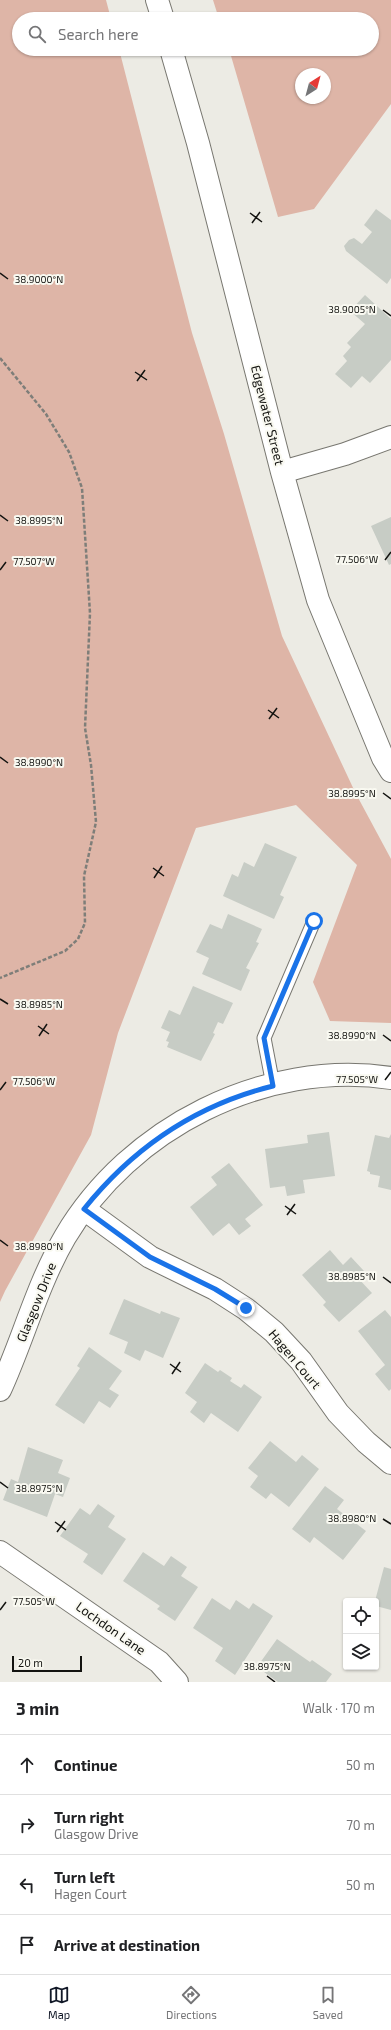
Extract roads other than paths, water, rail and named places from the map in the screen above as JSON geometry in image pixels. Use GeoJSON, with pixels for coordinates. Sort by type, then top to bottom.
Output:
{"type":"FeatureCollection","features":[{"type":"Feature","properties":{"kind":"street"},"geometry":{"type":"LineString","coordinates":[[158,0],[161,12]]}},
{"type":"Feature","properties":{"kind":"street","name":"Edgewater Street"},"geometry":{"type":"LineString","coordinates":[[173,56],[221,231],[282,472],[318,600],[383,758],[391,771]]}},
{"type":"Feature","properties":{"kind":"street"},"geometry":{"type":"LineString","coordinates":[[282,472],[346,454],[391,437]]}},
{"type":"Feature","properties":{"kind":"street","name":"Glasgow Drive"},"geometry":{"type":"LineString","coordinates":[[0,1390],[13,1362],[49,1268],[65,1237],[84,1209],[119,1169],[160,1136],[205,1109],[246,1093],[273,1086],[328,1076],[391,1078]]}},
{"type":"Feature","properties":{"kind":"street","name":"Hagen Court"},"geometry":{"type":"LineString","coordinates":[[84,1209],[150,1257],[215,1289],[246,1308],[274,1332],[301,1361],[338,1413],[366,1442],[391,1463]]}},
{"type":"Feature","properties":{"kind":"street","name":"Lochdon Lane"},"geometry":{"type":"LineString","coordinates":[[0,1552],[160,1662],[177,1682]]}},
{"type":"Feature","properties":{"kind":"lane"},"geometry":{"type":"LineString","coordinates":[[273,1086],[264,1038],[314,921]]}}]}
